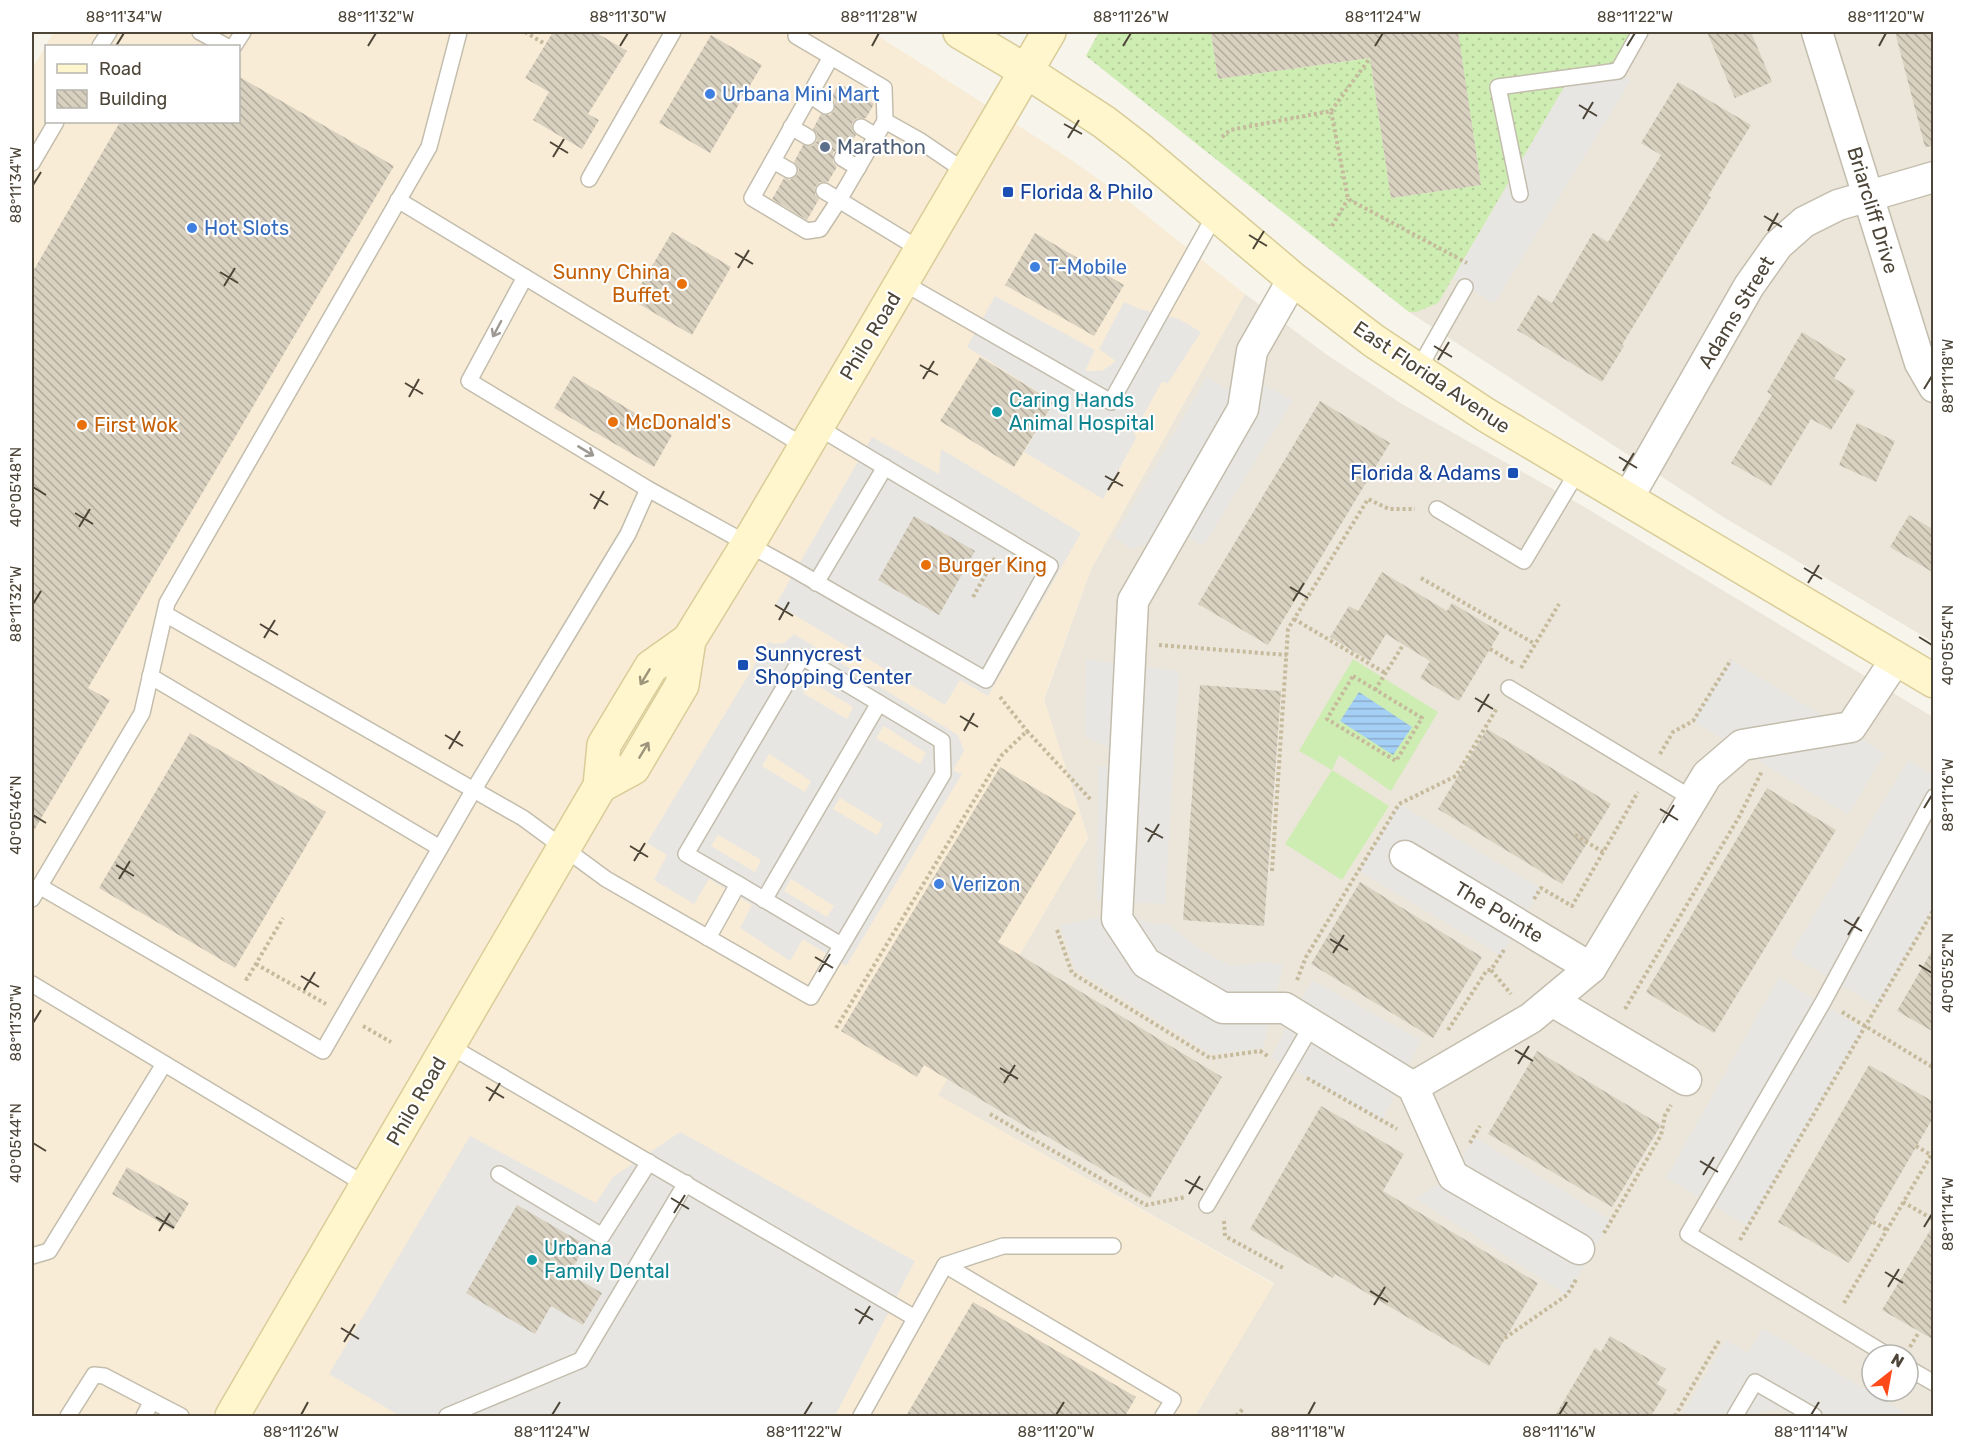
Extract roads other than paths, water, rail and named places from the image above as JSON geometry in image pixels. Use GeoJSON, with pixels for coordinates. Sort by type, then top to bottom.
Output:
{"type":"FeatureCollection","features":[{"type":"Feature","properties":{"kind":"main road","name":"East Florida Avenue"},"geometry":{"type":"LineString","coordinates":[[960,32],[1026,71],[1104,122],[1293,279],[1374,341],[1486,415],[1934,681]]}},
{"type":"Feature","properties":{"kind":"main road","name":"Philo Road"},"geometry":{"type":"LineString","coordinates":[[241,1413],[366,1185],[600,786],[604,745],[651,667],[689,640],[748,544],[1049,32]]}},
{"type":"Feature","properties":{"kind":"street","name":"Briarcliff Drive"},"geometry":{"type":"LineString","coordinates":[[1817,32],[1920,363],[1934,387]]}},
{"type":"Feature","properties":{"kind":"street","name":"Adams Street"},"geometry":{"type":"LineString","coordinates":[[1628,498],[1749,286],[1778,245],[1804,222],[1838,205],[1934,177]]}},
{"type":"Feature","properties":{"kind":"street"},"geometry":{"type":"LineString","coordinates":[[1293,279],[1252,351],[1243,409],[1133,601],[1117,919],[1146,963],[1223,1008],[1285,1008],[1413,1087],[1453,1176],[1586,1255]]}},
{"type":"Feature","properties":{"kind":"street"},"geometry":{"type":"LineString","coordinates":[[1413,1087],[1541,1009],[1591,968],[1707,775],[1742,745],[1851,727],[1896,659]]}},
{"type":"Feature","properties":{"kind":"street","name":"The Pointe"},"geometry":{"type":"LineString","coordinates":[[1405,856],[1591,968]]}},
{"type":"Feature","properties":{"kind":"street"},"geometry":{"type":"LineString","coordinates":[[1541,1009],[1606,1033],[1686,1080]]}},
{"type":"Feature","properties":{"kind":"lane"},"geometry":{"type":"LineString","coordinates":[[101,45],[109,32]]}},
{"type":"Feature","properties":{"kind":"lane"},"geometry":{"type":"LineString","coordinates":[[200,32],[224,45]]}},
{"type":"Feature","properties":{"kind":"lane"},"geometry":{"type":"LineString","coordinates":[[235,45],[243,32]]}},
{"type":"Feature","properties":{"kind":"lane"},"geometry":{"type":"LineString","coordinates":[[459,32],[429,147],[167,603],[142,713],[35,893],[323,1052],[473,791],[628,534],[648,489]]}},
{"type":"Feature","properties":{"kind":"lane"},"geometry":{"type":"LineString","coordinates":[[589,179],[673,32]]}},
{"type":"Feature","properties":{"kind":"lane"},"geometry":{"type":"LineString","coordinates":[[1520,194],[1498,87],[1618,71],[1640,32]]}},
{"type":"Feature","properties":{"kind":"lane"},"geometry":{"type":"LineString","coordinates":[[794,33],[884,88],[885,121],[820,229],[807,231],[752,198],[831,57]]}},
{"type":"Feature","properties":{"kind":"lane"},"geometry":{"type":"LineString","coordinates":[[810,95],[826,106]]}},
{"type":"Feature","properties":{"kind":"lane"},"geometry":{"type":"LineString","coordinates":[[885,121],[919,140],[966,172]]}},
{"type":"Feature","properties":{"kind":"lane"},"geometry":{"type":"LineString","coordinates":[[32,163],[55,123]]}},
{"type":"Feature","properties":{"kind":"lane"},"geometry":{"type":"LineString","coordinates":[[791,127],[808,137]]}},
{"type":"Feature","properties":{"kind":"lane"},"geometry":{"type":"LineString","coordinates":[[861,127],[876,136]]}},
{"type":"Feature","properties":{"kind":"lane"},"geometry":{"type":"LineString","coordinates":[[842,158],[858,168]]}},
{"type":"Feature","properties":{"kind":"lane"},"geometry":{"type":"LineString","coordinates":[[773,160],[789,170]]}},
{"type":"Feature","properties":{"kind":"lane"},"geometry":{"type":"LineString","coordinates":[[824,190],[872,222],[921,250]]}},
{"type":"Feature","properties":{"kind":"lane"},"geometry":{"type":"LineString","coordinates":[[398,200],[525,277],[810,436],[885,467],[1050,566],[986,680],[648,489],[470,381],[525,277]]}},
{"type":"Feature","properties":{"kind":"lane"},"geometry":{"type":"LineString","coordinates":[[902,282],[1111,402],[1216,213]]}},
{"type":"Feature","properties":{"kind":"lane"},"geometry":{"type":"LineString","coordinates":[[1418,370],[1465,286]]}},
{"type":"Feature","properties":{"kind":"lane"},"geometry":{"type":"LineString","coordinates":[[816,583],[885,467]]}},
{"type":"Feature","properties":{"kind":"lane"},"geometry":{"type":"LineString","coordinates":[[1437,509],[1524,561],[1579,469]]}},
{"type":"Feature","properties":{"kind":"lane"},"geometry":{"type":"LineString","coordinates":[[165,614],[522,818],[606,879],[811,997],[943,774],[942,741],[802,657],[686,854],[841,945]]}},
{"type":"Feature","properties":{"kind":"lane"},"geometry":{"type":"LineString","coordinates":[[150,676],[440,848]]}},
{"type":"Feature","properties":{"kind":"lane"},"geometry":{"type":"LineString","coordinates":[[1509,688],[1693,799]]}},
{"type":"Feature","properties":{"kind":"lane"},"geometry":{"type":"LineString","coordinates":[[764,900],[879,703]]}},
{"type":"Feature","properties":{"kind":"lane"},"geometry":{"type":"LineString","coordinates":[[1867,1343],[1688,1234],[1823,1002],[1934,797]]}},
{"type":"Feature","properties":{"kind":"lane"},"geometry":{"type":"LineString","coordinates":[[708,938],[738,884]]}},
{"type":"Feature","properties":{"kind":"lane"},"geometry":{"type":"LineString","coordinates":[[32,984],[366,1185]]}},
{"type":"Feature","properties":{"kind":"lane"},"geometry":{"type":"LineString","coordinates":[[1207,1205],[1312,1025]]}},
{"type":"Feature","properties":{"kind":"lane"},"geometry":{"type":"LineString","coordinates":[[448,1045],[915,1318]]}},
{"type":"Feature","properties":{"kind":"lane"},"geometry":{"type":"LineString","coordinates":[[32,1256],[49,1251],[164,1064]]}},
{"type":"Feature","properties":{"kind":"lane"},"geometry":{"type":"LineString","coordinates":[[499,1174],[602,1236],[649,1162]]}},
{"type":"Feature","properties":{"kind":"lane"},"geometry":{"type":"LineString","coordinates":[[447,1416],[581,1360],[686,1183]]}},
{"type":"Feature","properties":{"kind":"lane"},"geometry":{"type":"LineString","coordinates":[[861,1416],[945,1265],[1003,1246],[1113,1246]]}},
{"type":"Feature","properties":{"kind":"lane"},"geometry":{"type":"LineString","coordinates":[[945,1265],[1173,1400],[1163,1416]]}},
{"type":"Feature","properties":{"kind":"lane"},"geometry":{"type":"LineString","coordinates":[[68,1416],[94,1375],[104,1376],[181,1416]]}},
{"type":"Feature","properties":{"kind":"lane"},"geometry":{"type":"LineString","coordinates":[[1920,1375],[1934,1383]]}},
{"type":"Feature","properties":{"kind":"lane"},"geometry":{"type":"LineString","coordinates":[[1735,1416],[1755,1382],[1814,1416]]}},
{"type":"Feature","properties":{"kind":"lane"},"geometry":{"type":"LineString","coordinates":[[144,1416],[152,1401]]}},
{"type":"Feature","properties":{"kind":"water"},"geometry":{"type":"Polygon","coordinates":[[[1359,692],[1412,727],[1393,755],[1340,721],[1359,692]]]}},
{"type":"Feature","properties":{"kind":"place","name":"Urbana Mini Mart"},"geometry":{"type":"Point","coordinates":[710,94]}},
{"type":"Feature","properties":{"kind":"place","name":"Marathon"},"geometry":{"type":"Point","coordinates":[825,147]}},
{"type":"Feature","properties":{"kind":"place","name":"Florida & Philo"},"geometry":{"type":"Point","coordinates":[1008,192]}},
{"type":"Feature","properties":{"kind":"place","name":"Hot Slots"},"geometry":{"type":"Point","coordinates":[192,228]}},
{"type":"Feature","properties":{"kind":"place","name":"T-Mobile"},"geometry":{"type":"Point","coordinates":[1035,267]}},
{"type":"Feature","properties":{"kind":"place","name":"Sunny China Buffet"},"geometry":{"type":"Point","coordinates":[682,284]}},
{"type":"Feature","properties":{"kind":"place","name":"Caring Hands Animal Hospital"},"geometry":{"type":"Point","coordinates":[997,412]}},
{"type":"Feature","properties":{"kind":"place","name":"McDonald's"},"geometry":{"type":"Point","coordinates":[613,422]}},
{"type":"Feature","properties":{"kind":"place","name":"First Wok"},"geometry":{"type":"Point","coordinates":[82,425]}},
{"type":"Feature","properties":{"kind":"place","name":"Florida & Adams"},"geometry":{"type":"Point","coordinates":[1513,473]}},
{"type":"Feature","properties":{"kind":"place","name":"Burger King"},"geometry":{"type":"Point","coordinates":[926,565]}},
{"type":"Feature","properties":{"kind":"place","name":"Sunnycrest Shopping Center"},"geometry":{"type":"Point","coordinates":[743,665]}},
{"type":"Feature","properties":{"kind":"place","name":"Verizon"},"geometry":{"type":"Point","coordinates":[939,884]}},
{"type":"Feature","properties":{"kind":"place","name":"Urbana Family Dental"},"geometry":{"type":"Point","coordinates":[532,1260]}}]}
